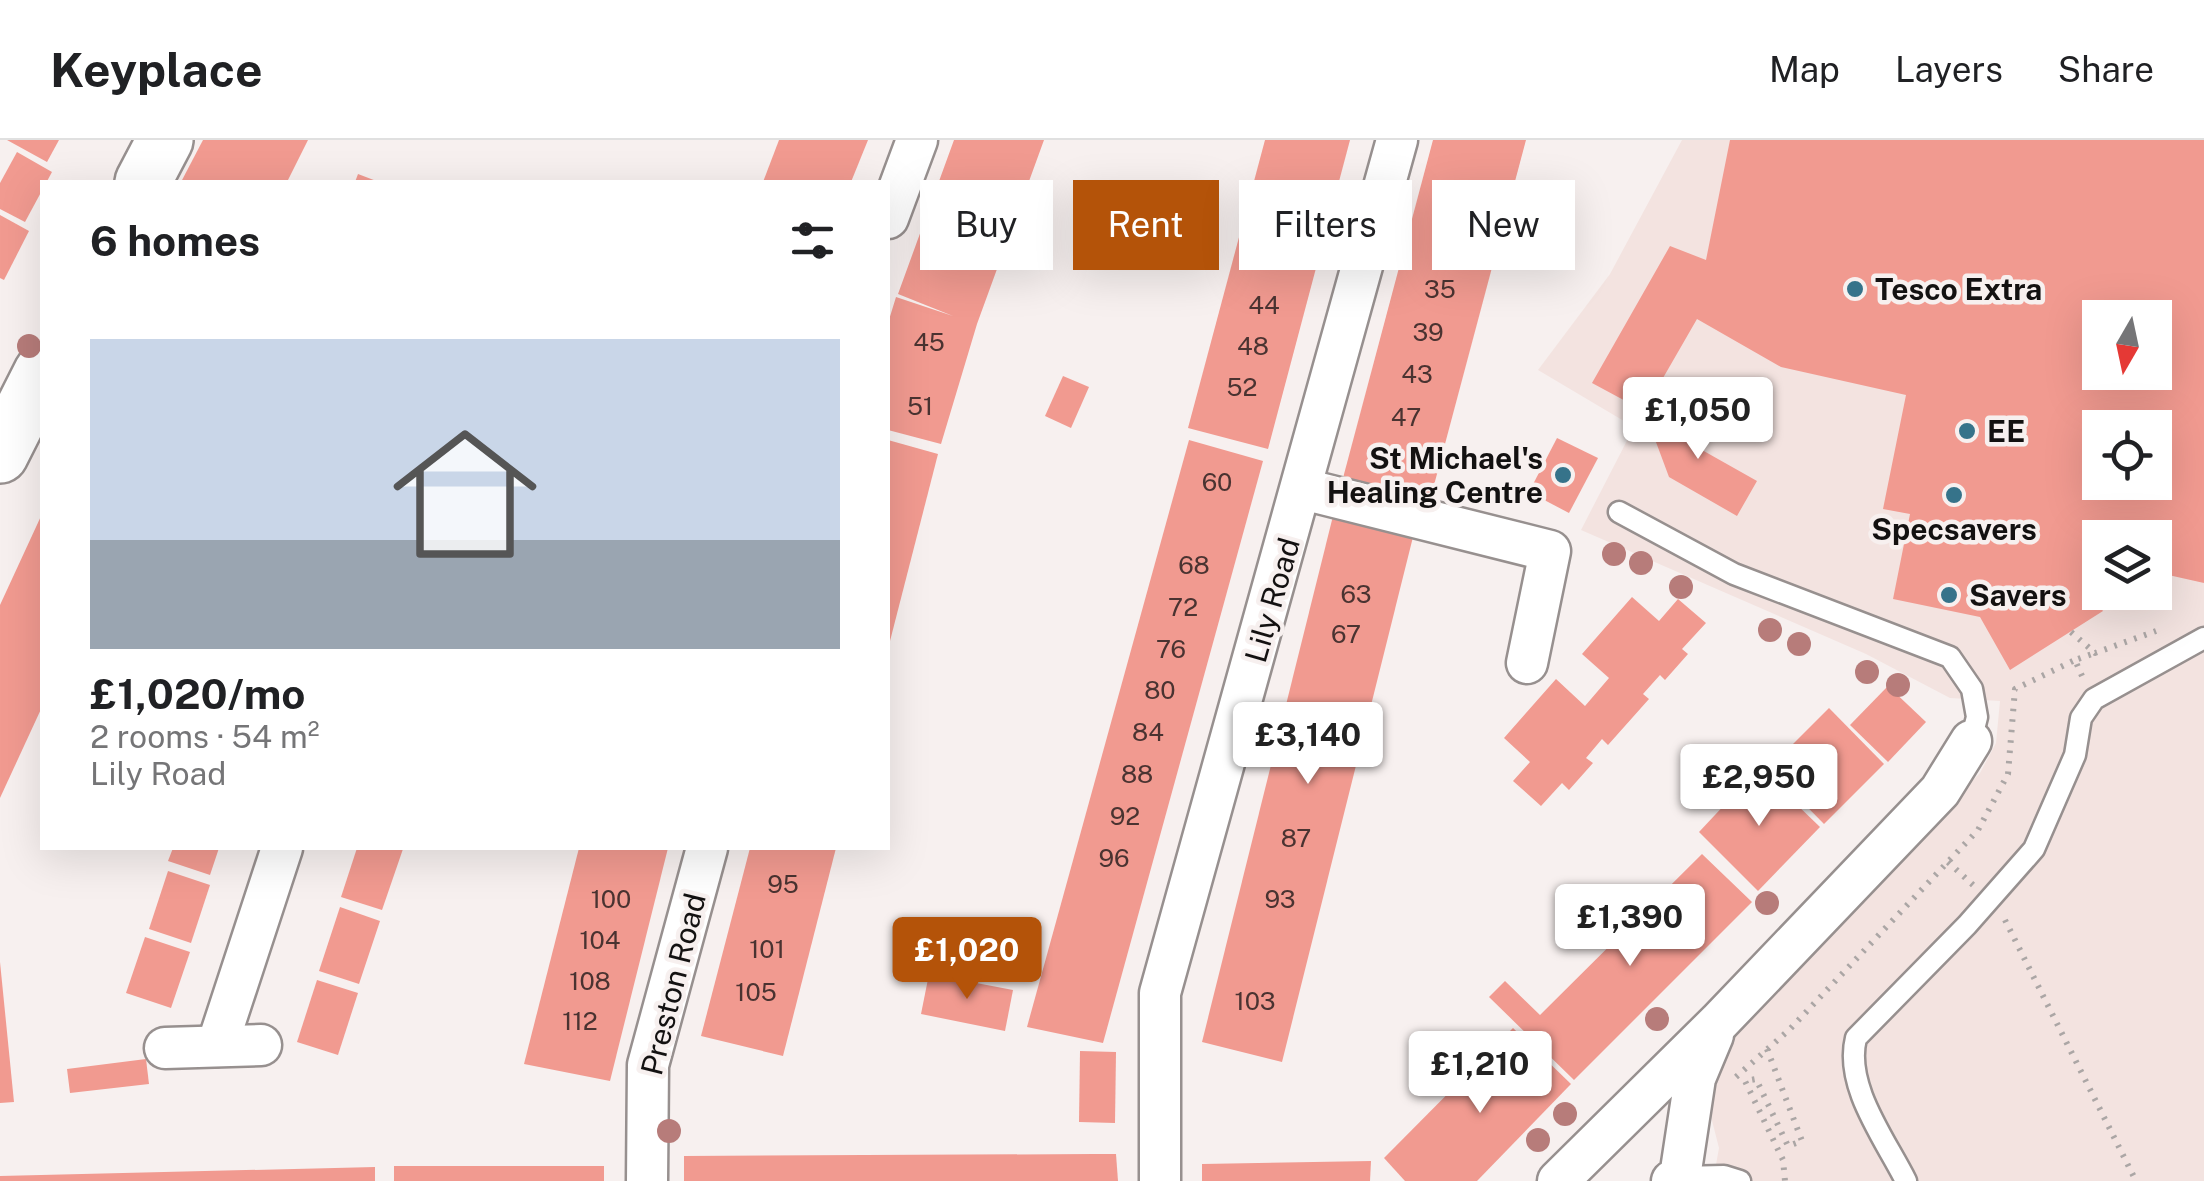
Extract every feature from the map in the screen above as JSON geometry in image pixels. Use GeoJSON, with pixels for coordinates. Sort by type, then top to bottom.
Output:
{"type":"FeatureCollection","features":[{"type":"Feature","properties":{"kind":"street"},"geometry":{"type":"LineString","coordinates":[[144,180],[165,140]]}},
{"type":"Feature","properties":{"kind":"street"},"geometry":{"type":"LineString","coordinates":[[890,212],[916,140]]}},
{"type":"Feature","properties":{"kind":"street","name":"Lily Road"},"geometry":{"type":"LineString","coordinates":[[1160,1181],[1160,993],[1397,140]]}},
{"type":"Feature","properties":{"kind":"street"},"geometry":{"type":"LineString","coordinates":[[20,435],[40,378]]}},
{"type":"Feature","properties":{"kind":"street"},"geometry":{"type":"LineString","coordinates":[[1303,489],[1550,551],[1527,663]]}},
{"type":"Feature","properties":{"kind":"street"},"geometry":{"type":"LineString","coordinates":[[1558,1181],[1719,1022],[1940,790],[1971,740]]}},
{"type":"Feature","properties":{"kind":"street"},"geometry":{"type":"LineString","coordinates":[[218,1046],[281,850]]}},
{"type":"Feature","properties":{"kind":"street","name":"Preston Road"},"geometry":{"type":"LineString","coordinates":[[648,1181],[648,1066],[706,850]]}},
{"type":"Feature","properties":{"kind":"street"},"geometry":{"type":"LineString","coordinates":[[1676,1179],[1695,1078],[1719,1022]]}},
{"type":"Feature","properties":{"kind":"street"},"geometry":{"type":"LineString","coordinates":[[165,1048],[262,1045]]}},
{"type":"Feature","properties":{"kind":"lane"},"geometry":{"type":"LineString","coordinates":[[1619,512],[1734,574],[1950,657],[1972,689],[1977,717],[1971,740]]}},
{"type":"Feature","properties":{"kind":"lane"},"geometry":{"type":"LineString","coordinates":[[1906,1181],[1857,1083],[1852,1056],[1856,1038],[2034,850],[2070,769],[2081,718],[2094,700],[2204,638]]}},
{"type":"Feature","properties":{"kind":"lane"},"geometry":{"type":"LineString","coordinates":[[1676,1179],[1724,1176],[1740,1181]]}},
{"type":"Feature","properties":{"kind":"path"},"geometry":{"type":"LineString","coordinates":[[2071,632],[2096,653],[2168,626]]}},
{"type":"Feature","properties":{"kind":"path"},"geometry":{"type":"LineString","coordinates":[[1988,900],[2000,911],[2136,1181]]}},
{"type":"Feature","properties":{"kind":"path"},"geometry":{"type":"LineString","coordinates":[[1732,1081],[1790,1030]]}},
{"type":"Feature","properties":{"kind":"path"},"geometry":{"type":"LineString","coordinates":[[1767,1049],[1802,1141],[1788,1146],[1756,1079],[1745,1081],[1783,1160],[1785,1181]]}},
{"type":"Feature","properties":{"kind":"shaded area"},"geometry":{"type":"Polygon","coordinates":[[[1682,140],[2204,140],[2204,1181],[1713,1181],[1719,1148],[1706,1097],[1732,1026],[1980,773],[1996,743],[2000,701],[1950,698],[1866,654],[1581,530],[1634,427],[1538,370],[1610,274],[1682,140]]]}},
{"type":"Feature","properties":{"kind":"building"},"geometry":{"type":"Polygon","coordinates":[[[7,140],[59,140],[47,162],[7,140]]]}},
{"type":"Feature","properties":{"kind":"building"},"geometry":{"type":"Polygon","coordinates":[[[203,140],[308,140],[288,180],[182,180],[203,140]]]}},
{"type":"Feature","properties":{"kind":"building"},"geometry":{"type":"Polygon","coordinates":[[[779,140],[868,140],[852,180],[764,180],[779,140]]]}},
{"type":"Feature","properties":{"kind":"building"},"geometry":{"type":"Polygon","coordinates":[[[954,140],[1044,140],[1029,180],[939,180],[954,140]]]}},
{"type":"Feature","properties":{"kind":"building"},"geometry":{"type":"Polygon","coordinates":[[[1265,140],[1350,140],[1339,180],[1254,180],[1265,140]]]}},
{"type":"Feature","properties":{"kind":"building"},"geometry":{"type":"Polygon","coordinates":[[[1433,140],[1526,140],[1515,180],[1432,180],[1432,270],[1491,270],[1429,504],[1343,478],[1398,270],[1412,270],[1412,219],[1433,140]]]}},
{"type":"Feature","properties":{"kind":"building"},"geometry":{"type":"Polygon","coordinates":[[[1730,140],[2204,140],[2204,583],[2172,576],[2172,520],[2082,520],[2082,610],[2103,611],[2010,670],[1980,617],[1893,599],[1910,514],[1883,509],[1906,395],[1781,367],[1697,319],[1644,411],[1592,383],[1670,246],[1706,260],[1730,140]]]}},
{"type":"Feature","properties":{"kind":"building"},"geometry":{"type":"Polygon","coordinates":[[[17,152],[52,172],[48,180],[40,180],[40,194],[25,222],[0,209],[0,183],[17,152]]]}},
{"type":"Feature","properties":{"kind":"building"},"geometry":{"type":"Polygon","coordinates":[[[0,215],[29,231],[4,280],[0,278],[0,215]]]}},
{"type":"Feature","properties":{"kind":"building"},"geometry":{"type":"Polygon","coordinates":[[[920,234],[920,270],[997,270],[941,444],[890,431],[890,316],[896,297],[953,316],[898,294],[920,234]]]}},
{"type":"Feature","properties":{"kind":"building"},"geometry":{"type":"Polygon","coordinates":[[[1239,237],[1239,270],[1316,270],[1268,449],[1188,428],[1239,237]]]}},
{"type":"Feature","properties":{"kind":"building"},"geometry":{"type":"Polygon","coordinates":[[[1063,376],[1089,387],[1071,428],[1045,416],[1063,376]]]}},
{"type":"Feature","properties":{"kind":"building"},"geometry":{"type":"Polygon","coordinates":[[[1663,405],[1713,433],[1702,450],[1757,481],[1737,516],[1669,477],[1650,426],[1663,405]]]}},
{"type":"Feature","properties":{"kind":"building","name":"St Michael's Healing Centre"},"geometry":{"type":"Polygon","coordinates":[[[1557,438],[1598,458],[1569,513],[1529,492],[1557,438]]]}},
{"type":"Feature","properties":{"kind":"building"},"geometry":{"type":"Polygon","coordinates":[[[1189,440],[1263,461],[1103,1043],[1027,1027],[1189,440]]]}},
{"type":"Feature","properties":{"kind":"building"},"geometry":{"type":"Polygon","coordinates":[[[890,441],[938,454],[890,641],[890,441]]]}},
{"type":"Feature","properties":{"kind":"building"},"geometry":{"type":"Polygon","coordinates":[[[1334,512],[1414,533],[1282,1062],[1202,1042],[1334,512]]]}},
{"type":"Feature","properties":{"kind":"building"},"geometry":{"type":"Polygon","coordinates":[[[40,518],[40,711],[0,798],[0,605],[40,518]]]}},
{"type":"Feature","properties":{"kind":"building"},"geometry":{"type":"Polygon","coordinates":[[[1632,597],[1659,621],[1678,599],[1706,623],[1682,649],[1688,654],[1665,680],[1660,675],[1643,694],[1649,699],[1608,745],[1602,739],[1586,758],[1593,763],[1569,790],[1562,783],[1541,806],[1513,781],[1530,762],[1504,738],[1556,679],[1585,706],[1609,678],[1582,654],[1632,597]]]}},
{"type":"Feature","properties":{"kind":"building"},"geometry":{"type":"Polygon","coordinates":[[[1888,686],[1926,722],[1888,762],[1850,725],[1888,686]]]}},
{"type":"Feature","properties":{"kind":"building"},"geometry":{"type":"Polygon","coordinates":[[[1829,708],[1884,764],[1824,824],[1769,768],[1829,708]]]}},
{"type":"Feature","properties":{"kind":"building"},"geometry":{"type":"Polygon","coordinates":[[[1759,768],[1820,827],[1758,891],[1699,832],[1759,768]]]}},
{"type":"Feature","properties":{"kind":"building"},"geometry":{"type":"Polygon","coordinates":[[[172,850],[218,850],[210,875],[168,861],[172,850]]]}},
{"type":"Feature","properties":{"kind":"building"},"geometry":{"type":"Polygon","coordinates":[[[356,850],[403,850],[382,910],[341,897],[356,850]]]}},
{"type":"Feature","properties":{"kind":"building"},"geometry":{"type":"Polygon","coordinates":[[[578,850],[668,850],[610,1081],[524,1064],[578,850]]]}},
{"type":"Feature","properties":{"kind":"building"},"geometry":{"type":"Polygon","coordinates":[[[749,850],[835,850],[783,1056],[701,1036],[749,850]]]}},
{"type":"Feature","properties":{"kind":"building"},"geometry":{"type":"Polygon","coordinates":[[[1702,854],[1752,902],[1574,1080],[1489,997],[1505,981],[1540,1015],[1702,854]]]}},
{"type":"Feature","properties":{"kind":"building"},"geometry":{"type":"Polygon","coordinates":[[[168,871],[210,885],[191,943],[149,929],[168,871]]]}},
{"type":"Feature","properties":{"kind":"building"},"geometry":{"type":"Polygon","coordinates":[[[340,907],[380,921],[359,984],[319,971],[340,907]]]}},
{"type":"Feature","properties":{"kind":"building"},"geometry":{"type":"Polygon","coordinates":[[[145,937],[190,952],[171,1008],[126,993],[145,937]]]}},
{"type":"Feature","properties":{"kind":"building"},"geometry":{"type":"Polygon","coordinates":[[[0,962],[14,1102],[0,1103],[0,962]]]}},
{"type":"Feature","properties":{"kind":"building"},"geometry":{"type":"Polygon","coordinates":[[[929,974],[1013,990],[1005,1031],[921,1014],[929,974]]]}},
{"type":"Feature","properties":{"kind":"building"},"geometry":{"type":"Polygon","coordinates":[[[317,980],[358,993],[338,1055],[297,1042],[317,980]]]}},
{"type":"Feature","properties":{"kind":"building"},"geometry":{"type":"Polygon","coordinates":[[[1513,1028],[1571,1084],[1477,1181],[1405,1181],[1384,1158],[1513,1028]]]}},
{"type":"Feature","properties":{"kind":"building"},"geometry":{"type":"Polygon","coordinates":[[[1080,1051],[1116,1052],[1115,1123],[1079,1122],[1080,1051]]]}},
{"type":"Feature","properties":{"kind":"building"},"geometry":{"type":"Polygon","coordinates":[[[146,1059],[149,1084],[70,1093],[67,1069],[146,1059]]]}},
{"type":"Feature","properties":{"kind":"building"},"geometry":{"type":"Polygon","coordinates":[[[1116,1154],[1118,1181],[684,1181],[684,1156],[1116,1154]]]}},
{"type":"Feature","properties":{"kind":"building"},"geometry":{"type":"Polygon","coordinates":[[[1371,1161],[1370,1181],[1202,1181],[1202,1164],[1371,1161]]]}},
{"type":"Feature","properties":{"kind":"building"},"geometry":{"type":"Polygon","coordinates":[[[394,1166],[604,1166],[604,1181],[394,1181],[394,1166]]]}},
{"type":"Feature","properties":{"kind":"building"},"geometry":{"type":"Polygon","coordinates":[[[375,1167],[375,1181],[0,1181],[0,1176],[375,1167]]]}},
{"type":"Feature","properties":{"kind":"place","name":"Tesco Extra"},"geometry":{"type":"Point","coordinates":[1855,289]}},
{"type":"Feature","properties":{"kind":"place","name":"EE"},"geometry":{"type":"Point","coordinates":[1967,431]}},
{"type":"Feature","properties":{"kind":"place","name":"St Michael's Healing Centre"},"geometry":{"type":"Point","coordinates":[1563,475]}},
{"type":"Feature","properties":{"kind":"place","name":"Specsavers"},"geometry":{"type":"Point","coordinates":[1954,495]}},
{"type":"Feature","properties":{"kind":"place","name":"Savers"},"geometry":{"type":"Point","coordinates":[1949,595]}}]}
